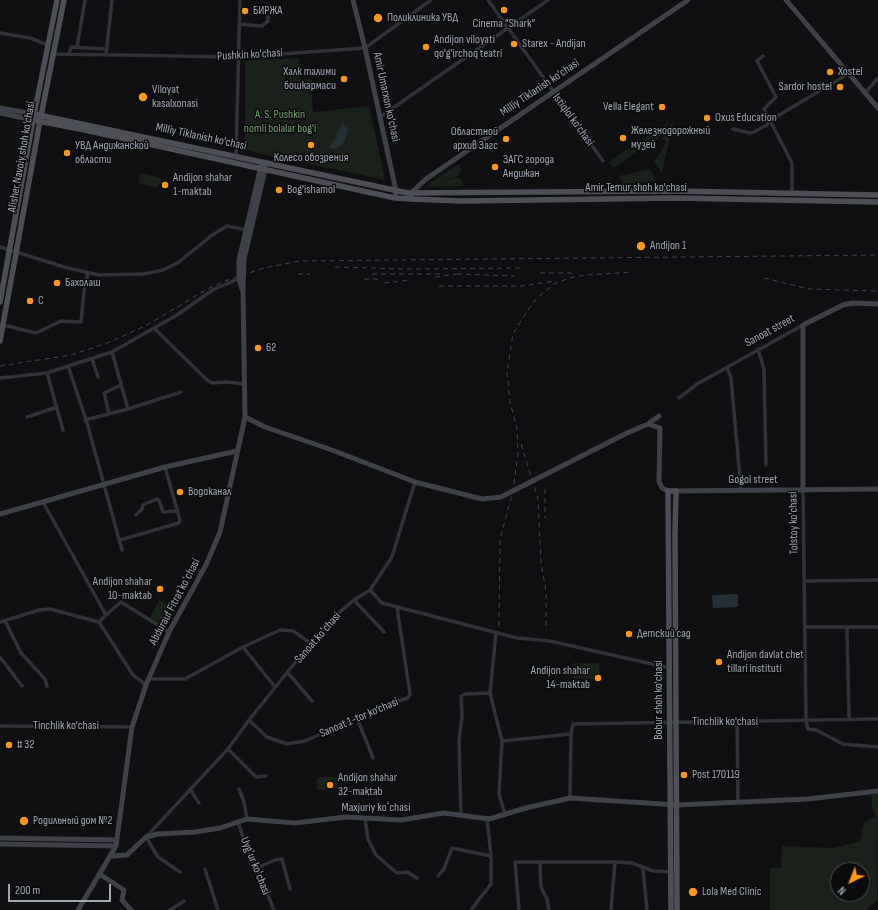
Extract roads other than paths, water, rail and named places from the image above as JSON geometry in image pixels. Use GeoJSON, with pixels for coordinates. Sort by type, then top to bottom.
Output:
{"type":"FeatureCollection","features":[{"type":"Feature","properties":{"kind":"main road","name":"Alisher Navoiy shoh ko'chasi"},"geometry":{"type":"LineString","coordinates":[[0,341],[40,118],[50,53],[48,45],[57,0]]}},
{"type":"Feature","properties":{"kind":"main road","name":"Alisher Navoiy shoh ko'chasi"},"geometry":{"type":"LineString","coordinates":[[0,302],[33,117],[64,0]]}},
{"type":"Feature","properties":{"kind":"main road","name":"Milliy Tiklanish ko'chasi"},"geometry":{"type":"LineString","coordinates":[[33,117],[236,156],[396,191]]}},
{"type":"Feature","properties":{"kind":"main road","name":"Milliy Tiklanish ko'chasi"},"geometry":{"type":"LineString","coordinates":[[40,118],[395,198]]}},
{"type":"Feature","properties":{"kind":"main road","name":"Amir Temur shoh ko'chasi"},"geometry":{"type":"LineString","coordinates":[[396,191],[411,193],[675,191],[878,195]]}},
{"type":"Feature","properties":{"kind":"main road"},"geometry":{"type":"LineString","coordinates":[[675,191],[675,198]]}},
{"type":"Feature","properties":{"kind":"main road","name":"Amir Temur shoh ko'chasi"},"geometry":{"type":"LineString","coordinates":[[395,198],[467,201],[675,198],[878,202]]}},
{"type":"Feature","properties":{"kind":"main road"},"geometry":{"type":"LineString","coordinates":[[668,491],[676,491]]}},
{"type":"Feature","properties":{"kind":"main road","name":"Bobur shoh ko'chasi"},"geometry":{"type":"LineString","coordinates":[[668,491],[671,910]]}},
{"type":"Feature","properties":{"kind":"main road","name":"Bobur shoh ko'chasi"},"geometry":{"type":"LineString","coordinates":[[676,491],[675,554],[678,805],[677,910]]}},
{"type":"Feature","properties":{"kind":"main road"},"geometry":{"type":"LineString","coordinates":[[668,535],[675,535]]}},
{"type":"Feature","properties":{"kind":"main road"},"geometry":{"type":"LineString","coordinates":[[668,555],[675,554]]}},
{"type":"Feature","properties":{"kind":"street"},"geometry":{"type":"LineString","coordinates":[[77,48],[85,0]]}},
{"type":"Feature","properties":{"kind":"street"},"geometry":{"type":"LineString","coordinates":[[106,55],[112,0]]}},
{"type":"Feature","properties":{"kind":"street"},"geometry":{"type":"LineString","coordinates":[[236,156],[240,0]]}},
{"type":"Feature","properties":{"kind":"street","name":"Amir Umarxon ko'chasi"},"geometry":{"type":"LineString","coordinates":[[353,0],[396,191],[395,198]]}},
{"type":"Feature","properties":{"kind":"street"},"geometry":{"type":"LineString","coordinates":[[365,48],[431,0]]}},
{"type":"Feature","properties":{"kind":"street","name":"Istiqlol ko'chasi"},"geometry":{"type":"LineString","coordinates":[[488,0],[603,161]]}},
{"type":"Feature","properties":{"kind":"street"},"geometry":{"type":"LineString","coordinates":[[380,117],[548,0]]}},
{"type":"Feature","properties":{"kind":"street","name":"Milliy Tiklanish ko'chasi"},"geometry":{"type":"LineString","coordinates":[[411,193],[426,179],[688,0]]}},
{"type":"Feature","properties":{"kind":"street"},"geometry":{"type":"LineString","coordinates":[[786,0],[878,108]]}},
{"type":"Feature","properties":{"kind":"street"},"geometry":{"type":"LineString","coordinates":[[239,24],[262,26],[268,21],[268,16]]}},
{"type":"Feature","properties":{"kind":"street"},"geometry":{"type":"LineString","coordinates":[[0,32],[30,38],[48,45]]}},
{"type":"Feature","properties":{"kind":"street"},"geometry":{"type":"LineString","coordinates":[[69,54],[70,47],[107,50]]}},
{"type":"Feature","properties":{"kind":"street","name":"Pushkin ko'chasi"},"geometry":{"type":"LineString","coordinates":[[50,53],[238,57],[365,48]]}},
{"type":"Feature","properties":{"kind":"street"},"geometry":{"type":"LineString","coordinates":[[763,56],[757,61],[776,97],[764,109],[792,164],[792,193]]}},
{"type":"Feature","properties":{"kind":"street"},"geometry":{"type":"LineString","coordinates":[[733,129],[750,133],[767,125],[769,121],[848,74]]}},
{"type":"Feature","properties":{"kind":"street"},"geometry":{"type":"LineString","coordinates":[[865,93],[878,78]]}},
{"type":"Feature","properties":{"kind":"street","name":"Milliy Tiklanish ko'chasi"},"geometry":{"type":"LineString","coordinates":[[0,108],[33,117]]}},
{"type":"Feature","properties":{"kind":"street","name":"Milliy Tiklanish ko'chasi"},"geometry":{"type":"LineString","coordinates":[[0,113],[33,117]]}},
{"type":"Feature","properties":{"kind":"street","name":"Abdurauf Fitrat koʻchasi"},"geometry":{"type":"LineString","coordinates":[[78,910],[112,856],[116,846],[132,727],[146,685],[169,632],[206,565],[220,532],[245,417],[243,291],[245,252],[248,230],[264,162]]}},
{"type":"Feature","properties":{"kind":"street"},"geometry":{"type":"LineString","coordinates":[[411,193],[411,199]]}},
{"type":"Feature","properties":{"kind":"street"},"geometry":{"type":"LineString","coordinates":[[0,247],[88,273],[99,275],[143,274],[163,270],[179,262],[211,236],[227,226],[248,230]]}},
{"type":"Feature","properties":{"kind":"street"},"geometry":{"type":"LineString","coordinates":[[3,325],[36,333],[61,321],[81,322],[84,291],[88,273]]}},
{"type":"Feature","properties":{"kind":"street"},"geometry":{"type":"LineString","coordinates":[[0,378],[48,373],[112,352],[154,328],[214,289],[236,280]]}},
{"type":"Feature","properties":{"kind":"street","name":"Sanoat street"},"geometry":{"type":"LineString","coordinates":[[680,398],[693,386],[803,324],[843,305],[859,302],[878,304]]}},
{"type":"Feature","properties":{"kind":"street","name":"Tolstoy ko'chasi"},"geometry":{"type":"LineString","coordinates":[[803,324],[803,490],[806,721]]}},
{"type":"Feature","properties":{"kind":"street"},"geometry":{"type":"LineString","coordinates":[[154,328],[207,380],[212,383],[226,382],[245,384]]}},
{"type":"Feature","properties":{"kind":"street"},"geometry":{"type":"LineString","coordinates":[[758,349],[764,369],[766,465]]}},
{"type":"Feature","properties":{"kind":"street"},"geometry":{"type":"LineString","coordinates":[[112,352],[128,409]]}},
{"type":"Feature","properties":{"kind":"street"},"geometry":{"type":"LineString","coordinates":[[92,359],[98,377]]}},
{"type":"Feature","properties":{"kind":"street"},"geometry":{"type":"LineString","coordinates":[[68,366],[86,420],[122,550]]}},
{"type":"Feature","properties":{"kind":"street"},"geometry":{"type":"LineString","coordinates":[[727,367],[731,378],[741,490]]}},
{"type":"Feature","properties":{"kind":"street"},"geometry":{"type":"LineString","coordinates":[[48,373],[63,430]]}},
{"type":"Feature","properties":{"kind":"street"},"geometry":{"type":"LineString","coordinates":[[109,413],[104,393],[121,385]]}},
{"type":"Feature","properties":{"kind":"street"},"geometry":{"type":"LineString","coordinates":[[86,420],[128,409],[181,392]]}},
{"type":"Feature","properties":{"kind":"street"},"geometry":{"type":"LineString","coordinates":[[27,417],[57,407]]}},
{"type":"Feature","properties":{"kind":"street"},"geometry":{"type":"LineString","coordinates":[[245,417],[265,427],[332,450],[415,482],[482,500],[501,497],[632,430],[648,424],[659,416]]}},
{"type":"Feature","properties":{"kind":"street"},"geometry":{"type":"LineString","coordinates":[[648,424],[660,428],[659,481],[662,488],[668,491]]}},
{"type":"Feature","properties":{"kind":"street"},"geometry":{"type":"LineString","coordinates":[[0,514],[165,467],[237,451]]}},
{"type":"Feature","properties":{"kind":"street"},"geometry":{"type":"LineString","coordinates":[[120,540],[180,523],[165,467]]}},
{"type":"Feature","properties":{"kind":"street"},"geometry":{"type":"LineString","coordinates":[[415,482],[392,557],[370,590],[382,603],[517,638],[550,640],[670,668]]}},
{"type":"Feature","properties":{"kind":"street","name":"Gogol street"},"geometry":{"type":"LineString","coordinates":[[676,491],[878,489]]}},
{"type":"Feature","properties":{"kind":"street"},"geometry":{"type":"LineString","coordinates":[[136,515],[142,509],[143,505],[157,499],[159,500],[163,512],[177,511]]}},
{"type":"Feature","properties":{"kind":"street"},"geometry":{"type":"LineString","coordinates":[[44,502],[106,614]]}},
{"type":"Feature","properties":{"kind":"street"},"geometry":{"type":"LineString","coordinates":[[805,581],[878,580]]}},
{"type":"Feature","properties":{"kind":"street","name":"Sanoat koʻchasi"},"geometry":{"type":"LineString","coordinates":[[146,837],[228,749],[275,687],[334,616],[354,600],[370,590]]}},
{"type":"Feature","properties":{"kind":"street"},"geometry":{"type":"LineString","coordinates":[[354,600],[384,632]]}},
{"type":"Feature","properties":{"kind":"street"},"geometry":{"type":"LineString","coordinates":[[99,622],[106,614],[122,602],[169,632]]}},
{"type":"Feature","properties":{"kind":"street","name":"Sanoat 1-tor ko‘chasi"},"geometry":{"type":"LineString","coordinates":[[249,720],[267,737],[287,744],[305,741],[410,696],[397,607]]}},
{"type":"Feature","properties":{"kind":"street"},"geometry":{"type":"LineString","coordinates":[[0,622],[40,610],[50,609],[99,622],[133,674],[146,685]]}},
{"type":"Feature","properties":{"kind":"street"},"geometry":{"type":"LineString","coordinates":[[4,621],[21,653],[45,679],[47,686]]}},
{"type":"Feature","properties":{"kind":"street"},"geometry":{"type":"LineString","coordinates":[[805,627],[878,627]]}},
{"type":"Feature","properties":{"kind":"street"},"geometry":{"type":"LineString","coordinates":[[847,627],[849,720]]}},
{"type":"Feature","properties":{"kind":"street"},"geometry":{"type":"LineString","coordinates":[[150,678],[185,679],[243,647],[280,630],[293,631],[312,644]]}},
{"type":"Feature","properties":{"kind":"street"},"geometry":{"type":"LineString","coordinates":[[496,633],[490,693],[502,741],[499,794],[505,815]]}},
{"type":"Feature","properties":{"kind":"street"},"geometry":{"type":"LineString","coordinates":[[243,647],[275,687]]}},
{"type":"Feature","properties":{"kind":"street"},"geometry":{"type":"LineString","coordinates":[[0,657],[22,686]]}},
{"type":"Feature","properties":{"kind":"street"},"geometry":{"type":"LineString","coordinates":[[288,673],[312,701]]}},
{"type":"Feature","properties":{"kind":"street"},"geometry":{"type":"LineString","coordinates":[[460,814],[459,740],[462,718],[462,696],[465,694],[490,693]]}},
{"type":"Feature","properties":{"kind":"street"},"geometry":{"type":"LineString","coordinates":[[357,718],[373,758]]}},
{"type":"Feature","properties":{"kind":"street","name":"Tinchlik ko'chasi"},"geometry":{"type":"LineString","coordinates":[[571,734],[573,724],[878,719]]}},
{"type":"Feature","properties":{"kind":"street"},"geometry":{"type":"LineString","coordinates":[[737,721],[738,802]]}},
{"type":"Feature","properties":{"kind":"street"},"geometry":{"type":"LineString","coordinates":[[806,721],[808,729],[816,730],[843,744],[878,747]]}},
{"type":"Feature","properties":{"kind":"street","name":"Tinchlik kо‘chasi"},"geometry":{"type":"LineString","coordinates":[[0,726],[132,727]]}},
{"type":"Feature","properties":{"kind":"street"},"geometry":{"type":"LineString","coordinates":[[502,741],[571,734],[570,798]]}},
{"type":"Feature","properties":{"kind":"street"},"geometry":{"type":"LineString","coordinates":[[228,749],[256,777],[266,776]]}},
{"type":"Feature","properties":{"kind":"street"},"geometry":{"type":"LineString","coordinates":[[190,789],[199,803]]}},
{"type":"Feature","properties":{"kind":"street"},"geometry":{"type":"LineString","coordinates":[[239,789],[244,802],[247,819]]}},
{"type":"Feature","properties":{"kind":"street","name":"Maxjuriy koʻchasi"},"geometry":{"type":"LineString","coordinates":[[146,837],[158,834],[195,832],[220,828],[247,819],[295,823],[346,817],[401,820],[438,813],[460,814],[487,819],[570,798],[628,803],[678,805],[808,799],[878,791]]}},
{"type":"Feature","properties":{"kind":"street"},"geometry":{"type":"LineString","coordinates":[[365,818],[368,839],[376,855],[397,873],[407,872],[417,878]]}},
{"type":"Feature","properties":{"kind":"street"},"geometry":{"type":"LineString","coordinates":[[471,910],[491,884],[491,856],[487,819]]}},
{"type":"Feature","properties":{"kind":"street","name":"Uygʻur koʻchasi"},"geometry":{"type":"LineString","coordinates":[[238,821],[246,848],[257,868],[274,910]]}},
{"type":"Feature","properties":{"kind":"street"},"geometry":{"type":"LineString","coordinates":[[112,856],[127,855],[146,837],[158,857],[180,872]]}},
{"type":"Feature","properties":{"kind":"street"},"geometry":{"type":"LineString","coordinates":[[0,838],[116,840]]}},
{"type":"Feature","properties":{"kind":"street"},"geometry":{"type":"LineString","coordinates":[[0,844],[116,846]]}},
{"type":"Feature","properties":{"kind":"street"},"geometry":{"type":"LineString","coordinates":[[438,876],[444,869],[452,848],[491,856]]}},
{"type":"Feature","properties":{"kind":"street"},"geometry":{"type":"LineString","coordinates":[[257,868],[275,860],[282,859],[290,889]]}},
{"type":"Feature","properties":{"kind":"street"},"geometry":{"type":"LineString","coordinates":[[519,910],[515,862],[632,863],[643,868],[671,872]]}},
{"type":"Feature","properties":{"kind":"street"},"geometry":{"type":"LineString","coordinates":[[540,862],[541,887],[547,899],[549,910]]}},
{"type":"Feature","properties":{"kind":"street"},"geometry":{"type":"LineString","coordinates":[[612,910],[615,862]]}},
{"type":"Feature","properties":{"kind":"street"},"geometry":{"type":"LineString","coordinates":[[643,868],[646,910]]}},
{"type":"Feature","properties":{"kind":"street"},"geometry":{"type":"LineString","coordinates":[[205,869],[218,910]]}},
{"type":"Feature","properties":{"kind":"street"},"geometry":{"type":"LineString","coordinates":[[101,874],[124,890],[122,900],[131,910]]}},
{"type":"Feature","properties":{"kind":"street"},"geometry":{"type":"LineString","coordinates":[[170,910],[184,901]]}},
{"type":"Feature","properties":{"kind":"railway"},"geometry":{"type":"LineString","coordinates":[[0,366],[71,355],[110,342],[147,325],[209,288],[225,281],[264,268],[299,261],[878,255]]}},
{"type":"Feature","properties":{"kind":"railway"},"geometry":{"type":"LineString","coordinates":[[335,267],[406,269],[520,268]]}},
{"type":"Feature","properties":{"kind":"railway"},"geometry":{"type":"LineString","coordinates":[[499,626],[500,539],[513,491],[518,453],[517,429],[510,402],[507,372],[513,334],[536,299],[554,284],[569,278],[586,275],[633,272]]}},
{"type":"Feature","properties":{"kind":"railway"},"geometry":{"type":"LineString","coordinates":[[540,273],[576,273]]}},
{"type":"Feature","properties":{"kind":"railway"},"geometry":{"type":"LineString","coordinates":[[298,274],[310,274]]}},
{"type":"Feature","properties":{"kind":"railway"},"geometry":{"type":"LineString","coordinates":[[372,274],[440,274]]}},
{"type":"Feature","properties":{"kind":"railway"},"geometry":{"type":"LineString","coordinates":[[457,274],[515,276]]}},
{"type":"Feature","properties":{"kind":"railway"},"geometry":{"type":"LineString","coordinates":[[435,277],[457,274]]}},
{"type":"Feature","properties":{"kind":"railway"},"geometry":{"type":"LineString","coordinates":[[764,278],[809,289],[877,291]]}},
{"type":"Feature","properties":{"kind":"railway"},"geometry":{"type":"LineString","coordinates":[[364,279],[380,279]]}},
{"type":"Feature","properties":{"kind":"railway"},"geometry":{"type":"LineString","coordinates":[[384,283],[411,280]]}},
{"type":"Feature","properties":{"kind":"railway"},"geometry":{"type":"LineString","coordinates":[[439,286],[522,286],[555,281]]}},
{"type":"Feature","properties":{"kind":"railway"},"geometry":{"type":"LineString","coordinates":[[521,444],[538,499],[541,562],[546,591],[546,631]]}},
{"type":"Feature","properties":{"kind":"railway"},"geometry":{"type":"LineString","coordinates":[[545,489],[545,518]]}},
{"type":"Feature","properties":{"kind":"place","name":"Cinema “Shark”"},"geometry":{"type":"Point","coordinates":[504,10]}},
{"type":"Feature","properties":{"kind":"place","name":"БИРЖА"},"geometry":{"type":"Point","coordinates":[245,11]}},
{"type":"Feature","properties":{"kind":"place","name":"Поликлиника УВД"},"geometry":{"type":"Point","coordinates":[378,18]}},
{"type":"Feature","properties":{"kind":"place","name":"Starex - Andijan"},"geometry":{"type":"Point","coordinates":[514,44]}},
{"type":"Feature","properties":{"kind":"place","name":"Andijon viloyati qo'g'irchoq teatri"},"geometry":{"type":"Point","coordinates":[426,47]}},
{"type":"Feature","properties":{"kind":"place","name":"Xostel"},"geometry":{"type":"Point","coordinates":[830,72]}},
{"type":"Feature","properties":{"kind":"place","name":"Халк талими бошкармаси"},"geometry":{"type":"Point","coordinates":[344,79]}},
{"type":"Feature","properties":{"kind":"place","name":"Sardor hostel"},"geometry":{"type":"Point","coordinates":[840,87]}},
{"type":"Feature","properties":{"kind":"place","name":"Viloyat kasalxonasi"},"geometry":{"type":"Point","coordinates":[143,97]}},
{"type":"Feature","properties":{"kind":"place","name":"Vella Elegant"},"geometry":{"type":"Point","coordinates":[662,107]}},
{"type":"Feature","properties":{"kind":"place","name":"Oxus Education"},"geometry":{"type":"Point","coordinates":[707,118]}},
{"type":"Feature","properties":{"kind":"place","name":"Железнодорожный музей"},"geometry":{"type":"Point","coordinates":[623,138]}},
{"type":"Feature","properties":{"kind":"place","name":"Областной архив Загс"},"geometry":{"type":"Point","coordinates":[506,139]}},
{"type":"Feature","properties":{"kind":"place","name":"Колесо обозрения"},"geometry":{"type":"Point","coordinates":[311,145]}},
{"type":"Feature","properties":{"kind":"place","name":"УВД Андижанской области"},"geometry":{"type":"Point","coordinates":[67,153]}},
{"type":"Feature","properties":{"kind":"place","name":"ЗАГС города Андижан"},"geometry":{"type":"Point","coordinates":[495,167]}},
{"type":"Feature","properties":{"kind":"place","name":"Andijon shahar 1-maktab"},"geometry":{"type":"Point","coordinates":[165,185]}},
{"type":"Feature","properties":{"kind":"place","name":"Bog'ishamol"},"geometry":{"type":"Point","coordinates":[279,190]}},
{"type":"Feature","properties":{"kind":"place","name":"Andijon 1"},"geometry":{"type":"Point","coordinates":[641,246]}},
{"type":"Feature","properties":{"kind":"place","name":"Бахолаш"},"geometry":{"type":"Point","coordinates":[57,283]}},
{"type":"Feature","properties":{"kind":"place","name":"С"},"geometry":{"type":"Point","coordinates":[30,301]}},
{"type":"Feature","properties":{"kind":"place","name":"62"},"geometry":{"type":"Point","coordinates":[258,348]}},
{"type":"Feature","properties":{"kind":"place","name":"Водоканал"},"geometry":{"type":"Point","coordinates":[180,492]}},
{"type":"Feature","properties":{"kind":"place","name":"Andijon shahar 10-maktab"},"geometry":{"type":"Point","coordinates":[160,589]}},
{"type":"Feature","properties":{"kind":"place","name":"Детский сад"},"geometry":{"type":"Point","coordinates":[629,634]}},
{"type":"Feature","properties":{"kind":"place","name":"Andijon davlat chet tillari instituti"},"geometry":{"type":"Point","coordinates":[719,662]}},
{"type":"Feature","properties":{"kind":"place","name":"Andijon shahar 14-maktab"},"geometry":{"type":"Point","coordinates":[598,678]}},
{"type":"Feature","properties":{"kind":"place","name":"# 32"},"geometry":{"type":"Point","coordinates":[9,745]}},
{"type":"Feature","properties":{"kind":"place","name":"Post 170119"},"geometry":{"type":"Point","coordinates":[684,775]}},
{"type":"Feature","properties":{"kind":"place","name":"Andijon shahar 32-maktab"},"geometry":{"type":"Point","coordinates":[330,785]}},
{"type":"Feature","properties":{"kind":"place","name":"Родильный дом №2"},"geometry":{"type":"Point","coordinates":[24,821]}},
{"type":"Feature","properties":{"kind":"place","name":"Lola Med Clinic"},"geometry":{"type":"Point","coordinates":[693,892]}},
{"type":"Feature","properties":{"kind":"park label","name":"A. S. Pushkin nomli bolalar bog'i"},"geometry":{"type":"Point","coordinates":[280,122]}}]}
